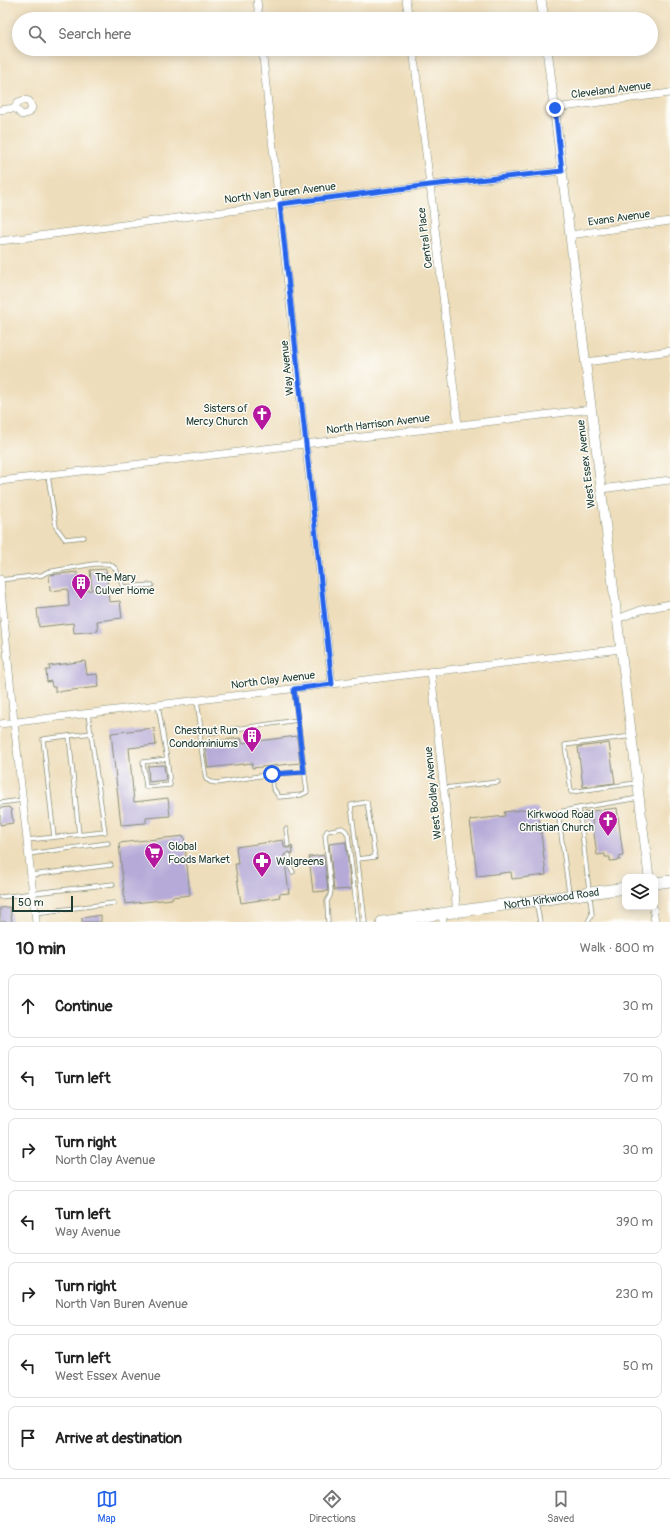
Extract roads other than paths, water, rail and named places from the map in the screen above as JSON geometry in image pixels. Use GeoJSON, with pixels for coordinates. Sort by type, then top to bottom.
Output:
{"type":"FeatureCollection","features":[{"type":"Feature","properties":{"kind":"main road"},"geometry":{"type":"LineString","coordinates":[[658,883],[670,881]]}},
{"type":"Feature","properties":{"kind":"main road","name":"North Kirkwood Road"},"geometry":{"type":"LineString","coordinates":[[382,922],[442,918],[457,912],[622,888]]}},
{"type":"Feature","properties":{"kind":"street"},"geometry":{"type":"LineString","coordinates":[[257,0],[258,12]]}},
{"type":"Feature","properties":{"kind":"street"},"geometry":{"type":"LineString","coordinates":[[406,0],[408,12]]}},
{"type":"Feature","properties":{"kind":"street"},"geometry":{"type":"LineString","coordinates":[[542,0],[543,12]]}},
{"type":"Feature","properties":{"kind":"street","name":"Way Avenue"},"geometry":{"type":"LineString","coordinates":[[263,56],[332,684]]}},
{"type":"Feature","properties":{"kind":"street","name":"Central Place"},"geometry":{"type":"LineString","coordinates":[[414,56],[458,425]]}},
{"type":"Feature","properties":{"kind":"street","name":"West Essex Avenue"},"geometry":{"type":"LineString","coordinates":[[549,56],[649,874]]}},
{"type":"Feature","properties":{"kind":"street","name":"Cleveland Avenue"},"geometry":{"type":"LineString","coordinates":[[555,108],[670,93]]}},
{"type":"Feature","properties":{"kind":"street"},"geometry":{"type":"LineString","coordinates":[[0,110],[15,108]]}},
{"type":"Feature","properties":{"kind":"street","name":"North Van Buren Avenue"},"geometry":{"type":"LineString","coordinates":[[0,241],[430,185],[562,171]]}},
{"type":"Feature","properties":{"kind":"street","name":"Evans Avenue"},"geometry":{"type":"LineString","coordinates":[[570,236],[670,221]]}},
{"type":"Feature","properties":{"kind":"street"},"geometry":{"type":"LineString","coordinates":[[586,362],[670,351]]}},
{"type":"Feature","properties":{"kind":"street","name":"North Harrison Avenue"},"geometry":{"type":"LineString","coordinates":[[0,481],[306,445],[592,409]]}},
{"type":"Feature","properties":{"kind":"street"},"geometry":{"type":"LineString","coordinates":[[601,489],[670,480]]}},
{"type":"Feature","properties":{"kind":"street"},"geometry":{"type":"LineString","coordinates":[[0,580],[36,922]]}},
{"type":"Feature","properties":{"kind":"street"},"geometry":{"type":"LineString","coordinates":[[617,619],[641,610],[670,604]]}},
{"type":"Feature","properties":{"kind":"street","name":"North Clay Avenue"},"geometry":{"type":"LineString","coordinates":[[0,724],[621,649]]}},
{"type":"Feature","properties":{"kind":"street","name":"West Bodley Avenue"},"geometry":{"type":"LineString","coordinates":[[432,671],[457,912]]}},
{"type":"Feature","properties":{"kind":"street"},"geometry":{"type":"LineString","coordinates":[[653,910],[654,922]]}},
{"type":"Feature","properties":{"kind":"lane"},"geometry":{"type":"LineString","coordinates":[[48,476],[51,504],[56,527],[65,539],[84,537]]}},
{"type":"Feature","properties":{"kind":"lane"},"geometry":{"type":"LineString","coordinates":[[0,580],[42,575],[47,572],[94,564],[110,564],[116,569],[123,587],[152,585]]}},
{"type":"Feature","properties":{"kind":"lane"},"geometry":{"type":"LineString","coordinates":[[272,774],[273,788],[279,797],[301,795],[307,792],[294,689]]}},
{"type":"Feature","properties":{"kind":"lane"},"geometry":{"type":"LineString","coordinates":[[197,700],[201,730],[200,740],[206,778],[211,782],[217,783],[272,774],[304,772]]}},
{"type":"Feature","properties":{"kind":"lane"},"geometry":{"type":"LineString","coordinates":[[158,705],[167,759],[170,785],[146,787],[143,762],[167,759]]}},
{"type":"Feature","properties":{"kind":"lane"},"geometry":{"type":"LineString","coordinates":[[27,840],[105,832],[92,733],[88,714]]}},
{"type":"Feature","properties":{"kind":"lane"},"geometry":{"type":"LineString","coordinates":[[201,730],[208,733],[298,720]]}},
{"type":"Feature","properties":{"kind":"lane"},"geometry":{"type":"LineString","coordinates":[[54,837],[43,739],[92,733]]}},
{"type":"Feature","properties":{"kind":"lane"},"geometry":{"type":"LineString","coordinates":[[69,736],[79,835]]}},
{"type":"Feature","properties":{"kind":"lane"},"geometry":{"type":"LineString","coordinates":[[632,736],[565,745],[571,792],[637,783]]}},
{"type":"Feature","properties":{"kind":"lane"},"geometry":{"type":"LineString","coordinates":[[444,788],[498,782]]}},
{"type":"Feature","properties":{"kind":"lane"},"geometry":{"type":"LineString","coordinates":[[569,896],[558,812],[639,798]]}},
{"type":"Feature","properties":{"kind":"lane"},"geometry":{"type":"LineString","coordinates":[[0,803],[22,800]]}},
{"type":"Feature","properties":{"kind":"lane"},"geometry":{"type":"LineString","coordinates":[[358,860],[375,857],[367,802],[351,805],[365,922]]}},
{"type":"Feature","properties":{"kind":"lane"},"geometry":{"type":"LineString","coordinates":[[579,808],[592,914],[588,922]]}},
{"type":"Feature","properties":{"kind":"lane"},"geometry":{"type":"LineString","coordinates":[[328,922],[327,901],[331,890],[325,835],[327,831],[331,829],[342,828],[346,831],[358,922]]}},
{"type":"Feature","properties":{"kind":"lane"},"geometry":{"type":"LineString","coordinates":[[286,829],[288,846]]}},
{"type":"Feature","properties":{"kind":"lane"},"geometry":{"type":"LineString","coordinates":[[28,854],[108,843]]}},
{"type":"Feature","properties":{"kind":"lane"},"geometry":{"type":"LineString","coordinates":[[289,854],[291,869],[293,872]]}},
{"type":"Feature","properties":{"kind":"lane"},"geometry":{"type":"LineString","coordinates":[[31,875],[110,865]]}},
{"type":"Feature","properties":{"kind":"lane"},"geometry":{"type":"LineString","coordinates":[[0,897],[112,884]]}},
{"type":"Feature","properties":{"kind":"lane"},"geometry":{"type":"LineString","coordinates":[[535,900],[540,922]]}},
{"type":"Feature","properties":{"kind":"lane"},"geometry":{"type":"LineString","coordinates":[[35,913],[114,904]]}},
{"type":"Feature","properties":{"kind":"place","name":"Sisters of Mercy Church"},"geometry":{"type":"Point","coordinates":[262,431]}},
{"type":"Feature","properties":{"kind":"place","name":"The Mary Culver Home"},"geometry":{"type":"Point","coordinates":[81,600]}},
{"type":"Feature","properties":{"kind":"place","name":"Chestnut Run Condominiums"},"geometry":{"type":"Point","coordinates":[252,753]}},
{"type":"Feature","properties":{"kind":"place","name":"Kirkwood Road Christian Church"},"geometry":{"type":"Point","coordinates":[608,837]}},
{"type":"Feature","properties":{"kind":"place","name":"Global Foods Market"},"geometry":{"type":"Point","coordinates":[154,869]}},
{"type":"Feature","properties":{"kind":"place","name":"Walgreens"},"geometry":{"type":"Point","coordinates":[262,878]}}]}
